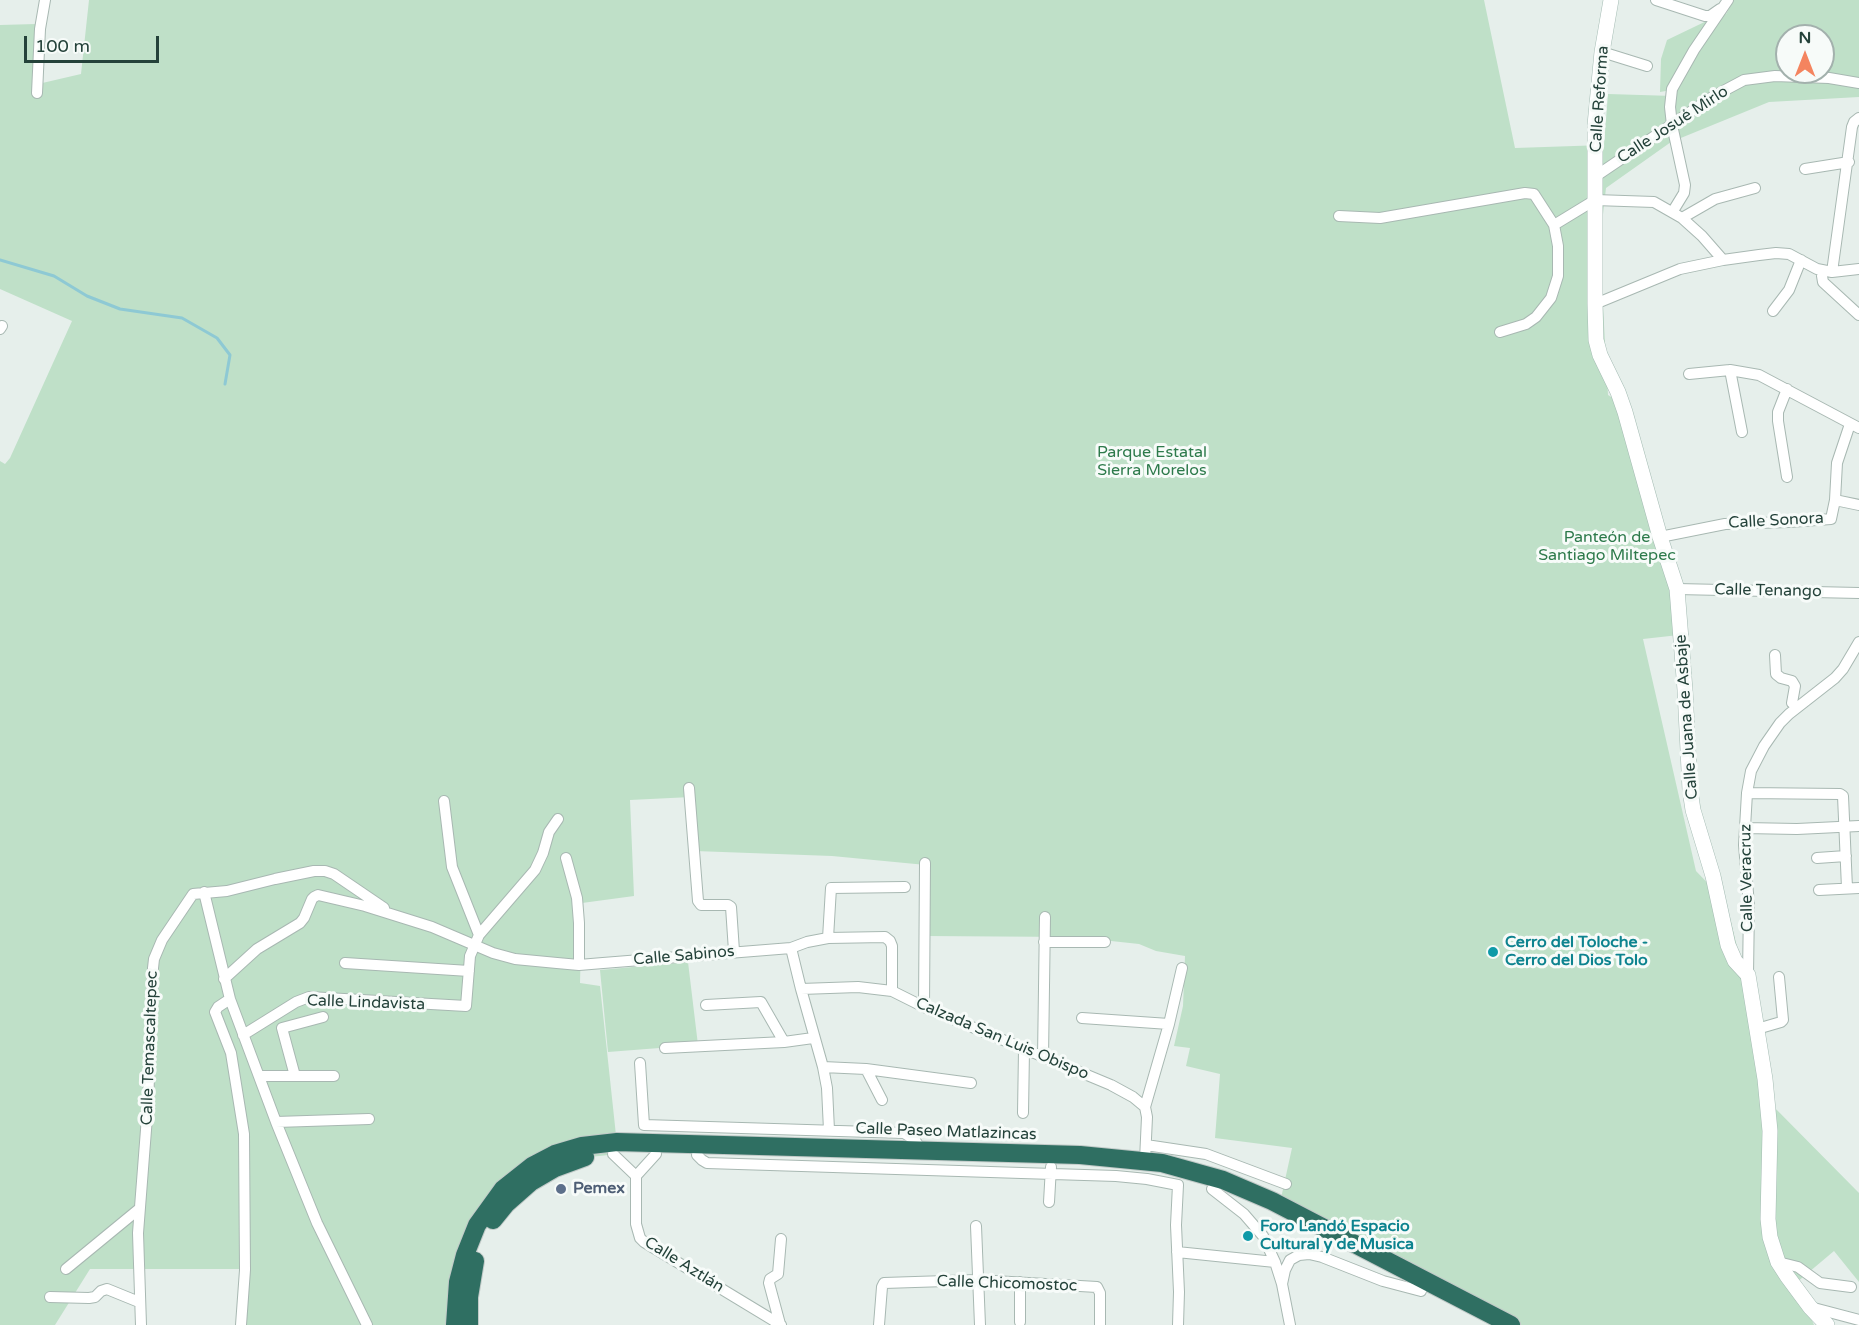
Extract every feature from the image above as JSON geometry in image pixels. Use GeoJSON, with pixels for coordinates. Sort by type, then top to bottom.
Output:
{"type":"FeatureCollection","features":[{"type":"Feature","properties":{"kind":"highway","name":"Calle Paseo Matlazincas"},"geometry":{"type":"LineString","coordinates":[[455,1325],[458,1282],[465,1255],[477,1225],[503,1189],[532,1166],[567,1150],[600,1143],[645,1142],[921,1150],[1009,1158],[1051,1169],[1136,1171],[1179,1179],[1233,1196],[1275,1214],[1488,1325]]}},
{"type":"Feature","properties":{"kind":"highway","name":"Calle Paseo Matlazincas"},"geometry":{"type":"LineString","coordinates":[[469,1325],[469,1298],[473,1267],[482,1241],[497,1215],[521,1190],[555,1168],[584,1158],[613,1154],[656,1154],[1009,1158],[1146,1153],[1223,1180],[1272,1201],[1510,1325]]}},
{"type":"Feature","properties":{"kind":"street"},"geometry":{"type":"LineString","coordinates":[[37,93],[41,19],[45,0]]}},
{"type":"Feature","properties":{"kind":"street","name":"Calle Reforma"},"geometry":{"type":"LineString","coordinates":[[1595,200],[1595,125],[1602,51],[1611,0]]}},
{"type":"Feature","properties":{"kind":"street"},"geometry":{"type":"LineString","coordinates":[[1656,0],[1705,16],[1710,16],[1726,4]]}},
{"type":"Feature","properties":{"kind":"street"},"geometry":{"type":"LineString","coordinates":[[1672,211],[1684,193],[1685,185],[1672,125],[1670,99],[1677,77],[1726,4]]}},
{"type":"Feature","properties":{"kind":"street"},"geometry":{"type":"LineString","coordinates":[[1602,51],[1647,66]]}},
{"type":"Feature","properties":{"kind":"street","name":"Calle Josué Mirlo"},"geometry":{"type":"LineString","coordinates":[[1596,176],[1731,86],[1744,80],[1775,76],[1829,78],[1859,83]]}},
{"type":"Feature","properties":{"kind":"street"},"geometry":{"type":"LineString","coordinates":[[1859,118],[1854,122],[1828,272],[1822,279],[1859,315]]}},
{"type":"Feature","properties":{"kind":"street"},"geometry":{"type":"LineString","coordinates":[[1805,169],[1848,162]]}},
{"type":"Feature","properties":{"kind":"street"},"geometry":{"type":"LineString","coordinates":[[1682,218],[1715,199],[1755,188]]}},
{"type":"Feature","properties":{"kind":"street"},"geometry":{"type":"LineString","coordinates":[[1338,216],[1390,217],[1530,193],[1537,198],[1554,225],[1558,246],[1558,276],[1551,297],[1536,317],[1526,324],[1500,332]]}},
{"type":"Feature","properties":{"kind":"street"},"geometry":{"type":"LineString","coordinates":[[1554,225],[1595,200],[1654,202],[1682,218],[1723,260]]}},
{"type":"Feature","properties":{"kind":"street","name":"Calle Juana de Asbaje"},"geometry":{"type":"LineString","coordinates":[[1595,200],[1594,304],[1597,347],[1625,412],[1677,589],[1693,810],[1713,876],[1728,945],[1738,966],[1748,975],[1757,1029],[1768,1112],[1770,1237],[1778,1262],[1827,1325]]}},
{"type":"Feature","properties":{"kind":"street"},"geometry":{"type":"LineString","coordinates":[[1594,304],[1680,270],[1723,260],[1776,253],[1789,254],[1828,272],[1859,269]]}},
{"type":"Feature","properties":{"kind":"street"},"geometry":{"type":"LineString","coordinates":[[1773,311],[1789,290],[1800,260]]}},
{"type":"Feature","properties":{"kind":"street"},"geometry":{"type":"LineString","coordinates":[[1730,370],[1743,432]]}},
{"type":"Feature","properties":{"kind":"street"},"geometry":{"type":"LineString","coordinates":[[1689,374],[1730,370],[1759,375],[1855,426]]}},
{"type":"Feature","properties":{"kind":"street"},"geometry":{"type":"LineString","coordinates":[[1787,389],[1778,412],[1787,477]]}},
{"type":"Feature","properties":{"kind":"street","name":"Calle Sonora"},"geometry":{"type":"LineString","coordinates":[[1660,537],[1725,524],[1828,520],[1833,516],[1837,464],[1855,426]]}},
{"type":"Feature","properties":{"kind":"street"},"geometry":{"type":"LineString","coordinates":[[1835,500],[1859,505]]}},
{"type":"Feature","properties":{"kind":"street","name":"Calle Tenango"},"geometry":{"type":"LineString","coordinates":[[1677,589],[1859,593]]}},
{"type":"Feature","properties":{"kind":"street","name":"Calle Veracruz"},"geometry":{"type":"LineString","coordinates":[[1748,975],[1749,905],[1744,857],[1747,793],[1751,771],[1772,733],[1789,714],[1835,678],[1850,659],[1859,642]]}},
{"type":"Feature","properties":{"kind":"street"},"geometry":{"type":"LineString","coordinates":[[1775,655],[1776,674],[1792,681],[1795,686],[1792,703]]}},
{"type":"Feature","properties":{"kind":"street"},"geometry":{"type":"LineString","coordinates":[[689,788],[698,901],[701,905],[731,907],[734,951]]}},
{"type":"Feature","properties":{"kind":"street"},"geometry":{"type":"LineString","coordinates":[[1747,793],[1840,794],[1843,796],[1846,856],[1853,888],[1819,890]]}},
{"type":"Feature","properties":{"kind":"street"},"geometry":{"type":"LineString","coordinates":[[444,801],[452,867],[479,935]]}},
{"type":"Feature","properties":{"kind":"street"},"geometry":{"type":"LineString","coordinates":[[345,963],[469,971],[470,956],[479,935],[535,870],[543,854],[549,832],[558,819]]}},
{"type":"Feature","properties":{"kind":"street"},"geometry":{"type":"LineString","coordinates":[[1745,828],[1859,826]]}},
{"type":"Feature","properties":{"kind":"street"},"geometry":{"type":"LineString","coordinates":[[1816,858],[1846,856]]}},
{"type":"Feature","properties":{"kind":"street"},"geometry":{"type":"LineString","coordinates":[[566,858],[577,898],[579,965]]}},
{"type":"Feature","properties":{"kind":"street"},"geometry":{"type":"LineString","coordinates":[[924,1007],[925,863]]}},
{"type":"Feature","properties":{"kind":"street"},"geometry":{"type":"LineString","coordinates":[[367,1325],[316,1223],[243,1035],[224,979],[204,892],[220,892],[301,873],[325,871],[334,874],[397,916]]}},
{"type":"Feature","properties":{"kind":"street"},"geometry":{"type":"LineString","coordinates":[[828,938],[831,888],[905,887]]}},
{"type":"Feature","properties":{"kind":"street","name":"Calle Temascaltepec"},"geometry":{"type":"LineString","coordinates":[[141,1325],[137,1253],[148,1104],[154,958],[162,940],[191,896],[197,892],[204,892]]}},
{"type":"Feature","properties":{"kind":"street","name":"Calle Sabinos"},"geometry":{"type":"LineString","coordinates":[[224,979],[257,949],[300,923],[312,899],[318,896],[366,906],[447,932],[474,945],[515,959],[579,965],[791,948],[828,938],[880,937],[888,939],[892,946],[892,991]]}},
{"type":"Feature","properties":{"kind":"street"},"geometry":{"type":"LineString","coordinates":[[1043,1057],[1045,917]]}},
{"type":"Feature","properties":{"kind":"street"},"geometry":{"type":"LineString","coordinates":[[1044,942],[1105,942]]}},
{"type":"Feature","properties":{"kind":"street"},"geometry":{"type":"LineString","coordinates":[[791,948],[813,1038],[823,1067],[827,1088],[829,1130]]}},
{"type":"Feature","properties":{"kind":"street"},"geometry":{"type":"LineString","coordinates":[[1182,968],[1169,1024],[1145,1107],[1146,1153],[1206,1154],[1286,1184]]}},
{"type":"Feature","properties":{"kind":"street","name":"Calle Lindavista"},"geometry":{"type":"LineString","coordinates":[[243,1035],[296,1002],[309,998],[463,1007],[466,1005],[469,971]]}},
{"type":"Feature","properties":{"kind":"street"},"geometry":{"type":"LineString","coordinates":[[1757,1029],[1783,1020],[1779,977]]}},
{"type":"Feature","properties":{"kind":"street","name":"Calzada San Luis Obispo"},"geometry":{"type":"LineString","coordinates":[[801,989],[858,987],[892,991],[1024,1050],[1111,1085],[1133,1097],[1145,1107]]}},
{"type":"Feature","properties":{"kind":"street"},"geometry":{"type":"LineString","coordinates":[[230,999],[218,1006],[215,1012],[231,1053],[244,1134],[246,1264],[241,1325]]}},
{"type":"Feature","properties":{"kind":"street"},"geometry":{"type":"LineString","coordinates":[[706,1005],[761,1002],[784,1042]]}},
{"type":"Feature","properties":{"kind":"street"},"geometry":{"type":"LineString","coordinates":[[295,1076],[282,1028],[323,1017]]}},
{"type":"Feature","properties":{"kind":"street"},"geometry":{"type":"LineString","coordinates":[[1082,1018],[1169,1024]]}},
{"type":"Feature","properties":{"kind":"street"},"geometry":{"type":"LineString","coordinates":[[665,1048],[784,1042],[813,1038]]}},
{"type":"Feature","properties":{"kind":"street"},"geometry":{"type":"LineString","coordinates":[[1023,1113],[1024,1050]]}},
{"type":"Feature","properties":{"kind":"street"},"geometry":{"type":"LineString","coordinates":[[640,1063],[644,1125],[904,1133],[915,1140],[921,1150]]}},
{"type":"Feature","properties":{"kind":"street"},"geometry":{"type":"LineString","coordinates":[[823,1067],[971,1083]]}},
{"type":"Feature","properties":{"kind":"street"},"geometry":{"type":"LineString","coordinates":[[866,1070],[882,1100]]}},
{"type":"Feature","properties":{"kind":"street"},"geometry":{"type":"LineString","coordinates":[[259,1076],[334,1076]]}},
{"type":"Feature","properties":{"kind":"street"},"geometry":{"type":"LineString","coordinates":[[276,1122],[369,1119]]}},
{"type":"Feature","properties":{"kind":"street"},"geometry":{"type":"LineString","coordinates":[[754,1128],[768,1146]]}},
{"type":"Feature","properties":{"kind":"street"},"geometry":{"type":"LineString","coordinates":[[613,1154],[636,1176],[656,1154]]}},
{"type":"Feature","properties":{"kind":"street"},"geometry":{"type":"LineString","coordinates":[[697,1155],[707,1162],[1051,1169],[1132,1177],[1178,1185],[1176,1204],[1178,1325]]}},
{"type":"Feature","properties":{"kind":"street"},"geometry":{"type":"LineString","coordinates":[[1049,1202],[1051,1169]]}},
{"type":"Feature","properties":{"kind":"street","name":"Calle Aztlán"},"geometry":{"type":"LineString","coordinates":[[636,1176],[636,1224],[640,1238],[780,1325]]}},
{"type":"Feature","properties":{"kind":"street"},"geometry":{"type":"LineString","coordinates":[[1212,1189],[1254,1224],[1269,1246],[1282,1284],[1290,1325]]}},
{"type":"Feature","properties":{"kind":"street"},"geometry":{"type":"LineString","coordinates":[[66,1269],[139,1209]]}},
{"type":"Feature","properties":{"kind":"street"},"geometry":{"type":"LineString","coordinates":[[976,1226],[980,1325]]}},
{"type":"Feature","properties":{"kind":"street"},"geometry":{"type":"LineString","coordinates":[[780,1325],[769,1282],[778,1274],[781,1239]]}},
{"type":"Feature","properties":{"kind":"street"},"geometry":{"type":"LineString","coordinates":[[1177,1252],[1275,1262]]}},
{"type":"Feature","properties":{"kind":"street"},"geometry":{"type":"LineString","coordinates":[[1282,1284],[1290,1260],[1299,1255],[1309,1254],[1383,1281],[1421,1291]]}},
{"type":"Feature","properties":{"kind":"street"},"geometry":{"type":"LineString","coordinates":[[1778,1262],[1798,1267],[1820,1283],[1851,1287]]}},
{"type":"Feature","properties":{"kind":"street","name":"Calle Chicomostoc"},"geometry":{"type":"LineString","coordinates":[[879,1325],[882,1287],[885,1283],[977,1280],[1097,1287],[1100,1293],[1100,1325]]}},
{"type":"Feature","properties":{"kind":"street"},"geometry":{"type":"LineString","coordinates":[[1020,1282],[1020,1322]]}},
{"type":"Feature","properties":{"kind":"street"},"geometry":{"type":"LineString","coordinates":[[50,1298],[89,1298],[107,1289],[139,1302]]}},
{"type":"Feature","properties":{"kind":"street"},"geometry":{"type":"LineString","coordinates":[[1810,1306],[1859,1320]]}},
{"type":"Feature","properties":{"kind":"green space","name":"Parque Estatal Sierra Morelos"},"geometry":{"type":"Polygon","coordinates":[[[89,0],[1484,0],[1515,148],[1604,145],[1608,94],[1673,96],[1677,89],[1660,92],[1661,59],[1667,40],[1719,15],[1726,14],[1734,0],[1859,0],[1859,97],[1769,102],[1671,142],[1606,188],[1600,254],[1608,395],[1623,404],[1667,566],[1679,635],[1643,639],[1696,871],[1726,902],[1757,1028],[1771,1104],[1859,1193],[1859,1282],[1834,1251],[1796,1283],[1814,1325],[1497,1325],[1278,1212],[1292,1148],[1215,1138],[1220,1074],[1186,1066],[1190,1048],[1174,1046],[1183,1006],[1185,956],[1156,951],[1139,944],[1074,937],[924,936],[926,865],[832,856],[695,851],[691,797],[630,800],[634,896],[582,903],[580,983],[600,986],[618,1154],[580,1158],[548,1170],[471,1241],[457,1325],[242,1325],[246,1269],[90,1269],[55,1325],[0,1325],[0,461],[5,464],[10,458],[72,321],[0,289],[0,25],[36,24],[38,84],[81,74],[89,0]]]}},
{"type":"Feature","properties":{"kind":"green space"},"geometry":{"type":"Polygon","coordinates":[[[688,962],[698,1045],[608,1052],[600,970],[688,962]]]}},
{"type":"Feature","properties":{"kind":"waterway"},"geometry":{"type":"LineString","coordinates":[[0,260],[54,276],[87,296],[120,309],[182,318],[217,338],[230,355],[225,384]]}},
{"type":"Feature","properties":{"kind":"place","name":"Cerro del Toloche - Cerro del Dios Tolo"},"geometry":{"type":"Point","coordinates":[1493,952]}},
{"type":"Feature","properties":{"kind":"place","name":"Pemex"},"geometry":{"type":"Point","coordinates":[561,1189]}},
{"type":"Feature","properties":{"kind":"place","name":"Foro Landó Espacio Cultural y de Musica"},"geometry":{"type":"Point","coordinates":[1248,1236]}},
{"type":"Feature","properties":{"kind":"park label","name":"Panteón de Santiago Miltepec"},"geometry":{"type":"Point","coordinates":[1607,547]}}]}
